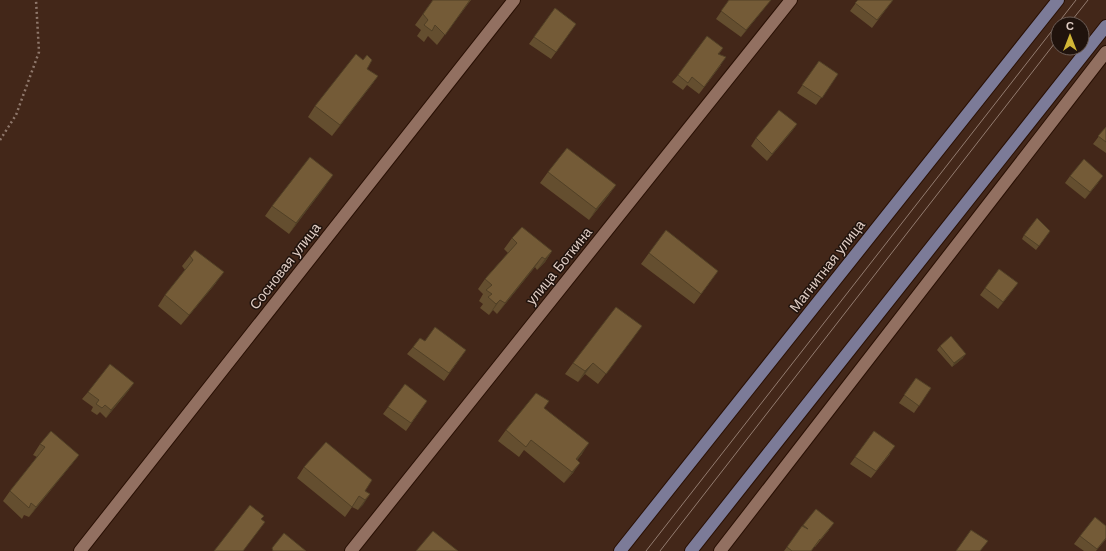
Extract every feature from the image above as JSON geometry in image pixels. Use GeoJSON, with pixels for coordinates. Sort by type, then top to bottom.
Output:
{"type":"FeatureCollection","features":[{"type":"Feature","properties":{"kind":"main road","name":"Магнитная улица"},"geometry":{"type":"LineString","coordinates":[[620,551],[1058,0]]}},
{"type":"Feature","properties":{"kind":"main road"},"geometry":{"type":"LineString","coordinates":[[691,551],[1106,26]]}},
{"type":"Feature","properties":{"kind":"street","name":"Сосновая улица"},"geometry":{"type":"LineString","coordinates":[[80,551],[514,0]]}},
{"type":"Feature","properties":{"kind":"street","name":"улица Боткина"},"geometry":{"type":"LineString","coordinates":[[351,551],[791,0]]}},
{"type":"Feature","properties":{"kind":"street"},"geometry":{"type":"LineString","coordinates":[[720,551],[1106,52]]}},
{"type":"Feature","properties":{"kind":"path"},"geometry":{"type":"LineString","coordinates":[[0,140],[16,116],[39,52],[36,0]]}},
{"type":"Feature","properties":{"kind":"building"},"geometry":{"type":"Polygon","coordinates":[[[433,0],[470,0],[445,35],[435,25],[432,31],[424,25],[428,20],[423,14],[433,0]]]}},
{"type":"Feature","properties":{"kind":"building"},"geometry":{"type":"Polygon","coordinates":[[[729,0],[771,0],[746,30],[721,11],[729,0]]]}},
{"type":"Feature","properties":{"kind":"building"},"geometry":{"type":"Polygon","coordinates":[[[858,0],[893,0],[877,20],[855,3],[858,0]]]}},
{"type":"Feature","properties":{"kind":"building"},"geometry":{"type":"Polygon","coordinates":[[[555,8],[576,24],[556,52],[534,37],[555,8]]]}},
{"type":"Feature","properties":{"kind":"building"},"geometry":{"type":"Polygon","coordinates":[[[707,36],[723,48],[718,54],[726,57],[704,87],[692,77],[688,83],[678,75],[707,36]]]}},
{"type":"Feature","properties":{"kind":"building"},"geometry":{"type":"Polygon","coordinates":[[[356,54],[363,60],[367,55],[372,60],[367,69],[378,76],[340,125],[315,106],[356,54]]]}},
{"type":"Feature","properties":{"kind":"building"},"geometry":{"type":"Polygon","coordinates":[[[819,61],[838,74],[822,98],[802,85],[819,61]]]}},
{"type":"Feature","properties":{"kind":"building"},"geometry":{"type":"Polygon","coordinates":[[[779,110],[797,124],[772,154],[756,138],[779,110]]]}},
{"type":"Feature","properties":{"kind":"building"},"geometry":{"type":"Polygon","coordinates":[[[1106,127],[1106,142],[1098,136],[1106,127]]]}},
{"type":"Feature","properties":{"kind":"building"},"geometry":{"type":"Polygon","coordinates":[[[567,148],[616,185],[596,209],[548,172],[567,148]]]}},
{"type":"Feature","properties":{"kind":"building"},"geometry":{"type":"Polygon","coordinates":[[[310,157],[333,175],[296,223],[272,206],[310,157]]]}},
{"type":"Feature","properties":{"kind":"building"},"geometry":{"type":"Polygon","coordinates":[[[1084,159],[1103,176],[1090,192],[1070,176],[1084,159]]]}},
{"type":"Feature","properties":{"kind":"building"},"geometry":{"type":"Polygon","coordinates":[[[1037,218],[1050,231],[1039,246],[1024,235],[1037,218]]]}},
{"type":"Feature","properties":{"kind":"building"},"geometry":{"type":"Polygon","coordinates":[[[522,227],[552,251],[545,259],[542,257],[505,303],[500,300],[496,304],[488,297],[492,294],[486,290],[492,285],[485,279],[517,243],[512,238],[522,227]]]}},
{"type":"Feature","properties":{"kind":"building"},"geometry":{"type":"Polygon","coordinates":[[[666,230],[718,271],[701,294],[649,253],[666,230]]]}},
{"type":"Feature","properties":{"kind":"building"},"geometry":{"type":"Polygon","coordinates":[[[195,250],[224,272],[189,315],[165,295],[193,260],[190,256],[195,250]]]}},
{"type":"Feature","properties":{"kind":"building"},"geometry":{"type":"Polygon","coordinates":[[[999,269],[1018,283],[1003,302],[985,288],[999,269]]]}},
{"type":"Feature","properties":{"kind":"building"},"geometry":{"type":"Polygon","coordinates":[[[616,307],[642,326],[606,374],[593,363],[585,371],[573,363],[616,307]]]}},
{"type":"Feature","properties":{"kind":"building"},"geometry":{"type":"Polygon","coordinates":[[[435,327],[466,350],[449,373],[413,347],[420,338],[425,341],[435,327]]]}},
{"type":"Feature","properties":{"kind":"building"},"geometry":{"type":"Polygon","coordinates":[[[951,336],[966,354],[954,363],[940,346],[951,336]]]}},
{"type":"Feature","properties":{"kind":"building"},"geometry":{"type":"Polygon","coordinates":[[[110,364],[134,383],[111,410],[105,405],[102,408],[96,404],[99,400],[88,392],[110,364]]]}},
{"type":"Feature","properties":{"kind":"building"},"geometry":{"type":"Polygon","coordinates":[[[916,378],[931,388],[919,406],[904,395],[916,378]]]}},
{"type":"Feature","properties":{"kind":"building"},"geometry":{"type":"Polygon","coordinates":[[[405,384],[427,401],[411,423],[388,407],[405,384]]]}},
{"type":"Feature","properties":{"kind":"building"},"geometry":{"type":"Polygon","coordinates":[[[536,393],[549,401],[544,408],[589,443],[576,459],[580,463],[572,472],[531,440],[526,447],[506,430],[536,393]]]}},
{"type":"Feature","properties":{"kind":"building"},"geometry":{"type":"Polygon","coordinates":[[[51,431],[79,455],[36,507],[31,503],[29,508],[10,491],[45,447],[40,444],[51,431]]]}},
{"type":"Feature","properties":{"kind":"building"},"geometry":{"type":"Polygon","coordinates":[[[874,431],[895,446],[876,471],[855,457],[874,431]]]}},
{"type":"Feature","properties":{"kind":"building"},"geometry":{"type":"Polygon","coordinates":[[[326,442],[372,480],[365,491],[370,494],[365,500],[359,496],[352,507],[304,467],[326,442]]]}},
{"type":"Feature","properties":{"kind":"building"},"geometry":{"type":"Polygon","coordinates":[[[250,505],[264,516],[261,519],[265,522],[243,551],[214,551],[250,505]]]}},
{"type":"Feature","properties":{"kind":"building"},"geometry":{"type":"Polygon","coordinates":[[[816,509],[834,523],[811,551],[792,551],[787,547],[802,526],[808,529],[803,525],[816,509]]]}},
{"type":"Feature","properties":{"kind":"building"},"geometry":{"type":"Polygon","coordinates":[[[1095,517],[1106,526],[1106,538],[1097,549],[1080,536],[1095,517]]]}},
{"type":"Feature","properties":{"kind":"building"},"geometry":{"type":"Polygon","coordinates":[[[971,530],[988,541],[980,551],[956,551],[971,530]]]}},
{"type":"Feature","properties":{"kind":"building"},"geometry":{"type":"Polygon","coordinates":[[[433,531],[458,551],[416,551],[433,531]]]}},
{"type":"Feature","properties":{"kind":"building"},"geometry":{"type":"Polygon","coordinates":[[[284,533],[306,551],[273,551],[272,548],[284,533]]]}},
{"type":"Feature","properties":{"kind":"tram line"},"geometry":{"type":"LineString","coordinates":[[646,551],[1076,0]]}},
{"type":"Feature","properties":{"kind":"tram line"},"geometry":{"type":"LineString","coordinates":[[1075,16],[1088,0]]}},
{"type":"Feature","properties":{"kind":"tram line"},"geometry":{"type":"LineString","coordinates":[[660,551],[1050,49]]}}]}
